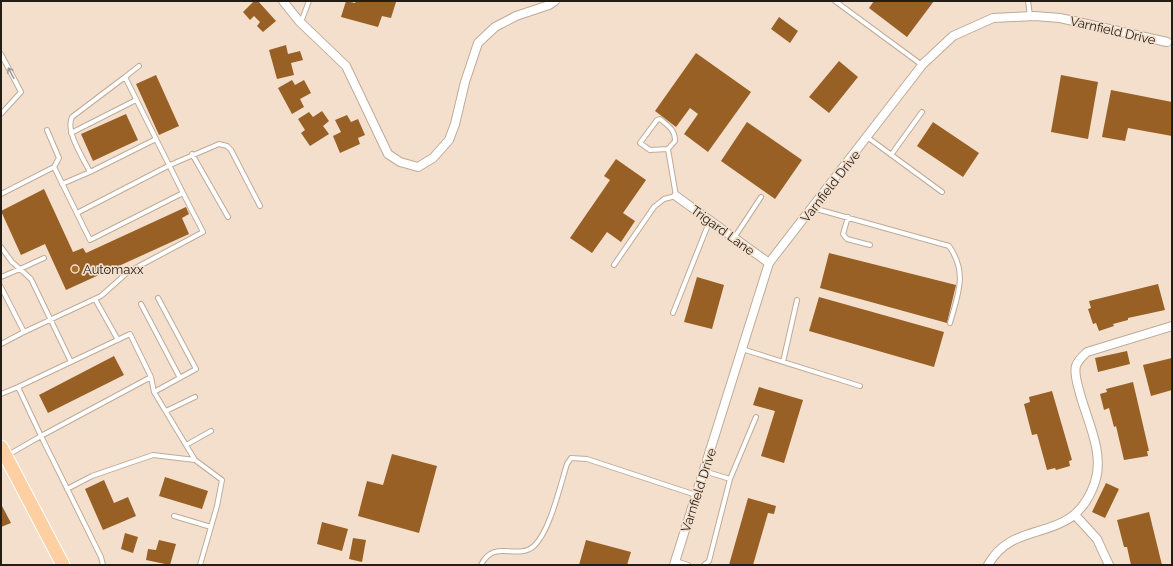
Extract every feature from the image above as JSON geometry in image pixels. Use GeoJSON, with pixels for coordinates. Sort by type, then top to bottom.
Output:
{"type":"FeatureCollection","features":[{"type":"Feature","properties":{"kind":"main road"},"geometry":{"type":"LineString","coordinates":[[4,452],[63,565]]}},
{"type":"Feature","properties":{"kind":"street"},"geometry":{"type":"LineString","coordinates":[[283,1],[301,22],[346,66],[388,154],[400,162],[418,167],[433,158],[449,140],[455,124],[465,82],[478,43],[495,27],[516,16],[550,5],[555,1]]}},
{"type":"Feature","properties":{"kind":"street","name":"Varnfield Drive"},"geometry":{"type":"LineString","coordinates":[[675,563],[770,263],[922,65],[953,36],[992,18],[1030,16],[1060,18],[1167,42]]}},
{"type":"Feature","properties":{"kind":"street","name":"Trigard Lane"},"geometry":{"type":"LineString","coordinates":[[676,196],[770,263]]}},
{"type":"Feature","properties":{"kind":"street"},"geometry":{"type":"LineString","coordinates":[[988,565],[993,555],[1011,541],[1058,526],[1076,515],[1082,507],[1095,482],[1098,461],[1097,450],[1076,376],[1078,361],[1087,352],[1172,326]]}},
{"type":"Feature","properties":{"kind":"street"},"geometry":{"type":"LineString","coordinates":[[1076,515],[1097,539],[1109,565]]}},
{"type":"Feature","properties":{"kind":"lane"},"geometry":{"type":"LineString","coordinates":[[301,22],[309,1]]}},
{"type":"Feature","properties":{"kind":"lane"},"geometry":{"type":"LineString","coordinates":[[835,1],[922,65]]}},
{"type":"Feature","properties":{"kind":"lane"},"geometry":{"type":"LineString","coordinates":[[1028,1],[1030,16]]}},
{"type":"Feature","properties":{"kind":"lane"},"geometry":{"type":"LineString","coordinates":[[1,54],[21,92],[1,114]]}},
{"type":"Feature","properties":{"kind":"lane"},"geometry":{"type":"LineString","coordinates":[[90,172],[71,133],[70,122],[72,116],[139,66]]}},
{"type":"Feature","properties":{"kind":"lane"},"geometry":{"type":"LineString","coordinates":[[1,344],[101,296],[128,272],[203,232],[124,77]]}},
{"type":"Feature","properties":{"kind":"lane"},"geometry":{"type":"LineString","coordinates":[[71,133],[136,100]]}},
{"type":"Feature","properties":{"kind":"lane"},"geometry":{"type":"LineString","coordinates":[[891,155],[922,112]]}},
{"type":"Feature","properties":{"kind":"lane"},"geometry":{"type":"LineString","coordinates":[[660,119],[673,130],[675,135],[675,141],[668,149],[650,150],[640,143],[657,120],[660,119]]}},
{"type":"Feature","properties":{"kind":"lane"},"geometry":{"type":"LineString","coordinates":[[1,194],[54,167],[59,158],[47,130]]}},
{"type":"Feature","properties":{"kind":"lane"},"geometry":{"type":"LineString","coordinates":[[867,137],[942,192]]}},
{"type":"Feature","properties":{"kind":"lane"},"geometry":{"type":"LineString","coordinates":[[62,184],[90,172],[156,139]]}},
{"type":"Feature","properties":{"kind":"lane"},"geometry":{"type":"LineString","coordinates":[[77,213],[192,154],[213,145],[223,144],[231,150],[260,206]]}},
{"type":"Feature","properties":{"kind":"lane"},"geometry":{"type":"LineString","coordinates":[[614,265],[654,207],[664,199],[676,196],[668,149]]}},
{"type":"Feature","properties":{"kind":"lane"},"geometry":{"type":"LineString","coordinates":[[192,154],[228,218]]}},
{"type":"Feature","properties":{"kind":"lane"},"geometry":{"type":"LineString","coordinates":[[54,167],[90,240],[184,193]]}},
{"type":"Feature","properties":{"kind":"lane"},"geometry":{"type":"LineString","coordinates":[[734,238],[761,197]]}},
{"type":"Feature","properties":{"kind":"lane"},"geometry":{"type":"LineString","coordinates":[[813,208],[949,246],[955,255],[961,283],[950,323]]}},
{"type":"Feature","properties":{"kind":"lane"},"geometry":{"type":"LineString","coordinates":[[848,217],[843,234],[847,239],[870,245]]}},
{"type":"Feature","properties":{"kind":"lane"},"geometry":{"type":"LineString","coordinates":[[673,313],[710,220]]}},
{"type":"Feature","properties":{"kind":"lane"},"geometry":{"type":"LineString","coordinates":[[1,247],[12,262],[27,274],[36,287],[71,362]]}},
{"type":"Feature","properties":{"kind":"lane"},"geometry":{"type":"LineString","coordinates":[[1,276],[44,258]]}},
{"type":"Feature","properties":{"kind":"lane"},"geometry":{"type":"LineString","coordinates":[[1,287],[24,332]]}},
{"type":"Feature","properties":{"kind":"lane"},"geometry":{"type":"LineString","coordinates":[[154,392],[196,369],[158,298]]}},
{"type":"Feature","properties":{"kind":"lane"},"geometry":{"type":"LineString","coordinates":[[95,299],[118,340]]}},
{"type":"Feature","properties":{"kind":"lane"},"geometry":{"type":"LineString","coordinates":[[783,362],[797,300]]}},
{"type":"Feature","properties":{"kind":"lane"},"geometry":{"type":"LineString","coordinates":[[141,304],[180,378]]}},
{"type":"Feature","properties":{"kind":"lane"},"geometry":{"type":"LineString","coordinates":[[1,394],[130,334],[151,377],[154,392],[195,460],[222,480],[200,565]]}},
{"type":"Feature","properties":{"kind":"lane"},"geometry":{"type":"LineString","coordinates":[[742,349],[860,386]]}},
{"type":"Feature","properties":{"kind":"lane"},"geometry":{"type":"LineString","coordinates":[[4,452],[41,436],[151,377]]}},
{"type":"Feature","properties":{"kind":"lane"},"geometry":{"type":"LineString","coordinates":[[18,387],[66,489],[101,557],[102,565]]}},
{"type":"Feature","properties":{"kind":"lane"},"geometry":{"type":"LineString","coordinates":[[166,411],[196,396]]}},
{"type":"Feature","properties":{"kind":"lane"},"geometry":{"type":"LineString","coordinates":[[704,565],[709,561],[730,478],[756,417]]}},
{"type":"Feature","properties":{"kind":"lane"},"geometry":{"type":"LineString","coordinates":[[186,445],[211,431]]}},
{"type":"Feature","properties":{"kind":"lane"},"geometry":{"type":"LineString","coordinates":[[66,489],[92,476],[153,455],[195,460]]}},
{"type":"Feature","properties":{"kind":"lane"},"geometry":{"type":"LineString","coordinates":[[481,565],[489,553],[499,550],[524,551],[533,547],[540,539],[547,528],[567,464],[571,458],[587,459],[696,495]]}},
{"type":"Feature","properties":{"kind":"lane"},"geometry":{"type":"LineString","coordinates":[[704,470],[730,478]]}},
{"type":"Feature","properties":{"kind":"lane"},"geometry":{"type":"LineString","coordinates":[[174,516],[211,526]]}},
{"type":"Feature","properties":{"kind":"lane"},"geometry":{"type":"LineString","coordinates":[[675,563],[688,565]]}},
{"type":"Feature","properties":{"kind":"building"},"geometry":{"type":"Polygon","coordinates":[[[254,1],[258,1],[276,21],[263,32],[257,26],[260,22],[254,16],[250,20],[243,12],[254,1]]]}},
{"type":"Feature","properties":{"kind":"building"},"geometry":{"type":"Polygon","coordinates":[[[346,1],[355,3],[356,1],[396,2],[391,18],[382,16],[378,27],[341,17],[346,1]]]}},
{"type":"Feature","properties":{"kind":"building"},"geometry":{"type":"Polygon","coordinates":[[[874,1],[934,1],[907,37],[869,8],[874,1]]]}},
{"type":"Feature","properties":{"kind":"building"},"geometry":{"type":"Polygon","coordinates":[[[779,17],[798,31],[790,43],[771,29],[779,17]]]}},
{"type":"Feature","properties":{"kind":"building"},"geometry":{"type":"Polygon","coordinates":[[[286,45],[288,54],[300,51],[303,60],[291,63],[294,75],[277,79],[269,50],[286,45]]]}},
{"type":"Feature","properties":{"kind":"building"},"geometry":{"type":"Polygon","coordinates":[[[696,53],[751,92],[708,152],[684,134],[698,114],[690,108],[676,127],[655,111],[696,53]]]}},
{"type":"Feature","properties":{"kind":"building"},"geometry":{"type":"Polygon","coordinates":[[[839,61],[858,77],[829,113],[809,97],[839,61]]]}},
{"type":"Feature","properties":{"kind":"building"},"geometry":{"type":"Polygon","coordinates":[[[156,75],[179,126],[159,135],[136,84],[156,75]]]}},
{"type":"Feature","properties":{"kind":"building"},"geometry":{"type":"Polygon","coordinates":[[[1061,75],[1098,82],[1088,139],[1051,132],[1061,75]]]}},
{"type":"Feature","properties":{"kind":"building"},"geometry":{"type":"Polygon","coordinates":[[[292,80],[295,85],[304,80],[311,93],[300,99],[304,107],[292,114],[278,88],[292,80]]]}},
{"type":"Feature","properties":{"kind":"building"},"geometry":{"type":"Polygon","coordinates":[[[1111,90],[1172,102],[1172,136],[1128,128],[1125,141],[1102,137],[1111,90]]]}},
{"type":"Feature","properties":{"kind":"building"},"geometry":{"type":"Polygon","coordinates":[[[322,111],[329,121],[323,126],[329,134],[310,146],[301,133],[305,130],[298,119],[309,112],[313,117],[322,111]]]}},
{"type":"Feature","properties":{"kind":"building"},"geometry":{"type":"Polygon","coordinates":[[[126,114],[138,140],[93,161],[81,134],[126,114]]]}},
{"type":"Feature","properties":{"kind":"building"},"geometry":{"type":"Polygon","coordinates":[[[347,115],[351,122],[358,119],[365,135],[358,138],[360,144],[340,153],[333,136],[341,132],[335,120],[347,115]]]}},
{"type":"Feature","properties":{"kind":"building"},"geometry":{"type":"Polygon","coordinates":[[[747,122],[802,160],[775,199],[721,161],[747,122]]]}},
{"type":"Feature","properties":{"kind":"building"},"geometry":{"type":"Polygon","coordinates":[[[933,122],[979,153],[963,177],[917,146],[933,122]]]}},
{"type":"Feature","properties":{"kind":"building"},"geometry":{"type":"Polygon","coordinates":[[[616,159],[646,180],[623,213],[635,221],[621,242],[607,232],[592,253],[570,238],[610,180],[604,176],[616,159]]]}},
{"type":"Feature","properties":{"kind":"building"},"geometry":{"type":"Polygon","coordinates":[[[44,189],[73,252],[83,248],[86,253],[186,207],[189,214],[182,218],[189,234],[66,290],[45,244],[21,255],[1,211],[44,189]]]}},
{"type":"Feature","properties":{"kind":"building"},"geometry":{"type":"Polygon","coordinates":[[[829,253],[956,285],[947,323],[820,288],[829,253]]]}},
{"type":"Feature","properties":{"kind":"building"},"geometry":{"type":"Polygon","coordinates":[[[697,277],[724,285],[712,329],[684,322],[697,277]]]}},
{"type":"Feature","properties":{"kind":"building"},"geometry":{"type":"Polygon","coordinates":[[[1158,284],[1165,310],[1128,318],[1128,320],[1113,324],[1114,326],[1099,331],[1096,323],[1093,324],[1088,309],[1091,308],[1089,301],[1158,284]]]}},
{"type":"Feature","properties":{"kind":"building"},"geometry":{"type":"Polygon","coordinates":[[[819,297],[944,332],[934,367],[809,331],[819,297]]]}},
{"type":"Feature","properties":{"kind":"building"},"geometry":{"type":"Polygon","coordinates":[[[1127,351],[1130,364],[1098,372],[1095,358],[1127,351]]]}},
{"type":"Feature","properties":{"kind":"building"},"geometry":{"type":"Polygon","coordinates":[[[114,356],[124,375],[48,413],[39,395],[114,356]]]}},
{"type":"Feature","properties":{"kind":"building"},"geometry":{"type":"Polygon","coordinates":[[[1172,358],[1172,390],[1151,396],[1143,365],[1172,358]]]}},
{"type":"Feature","properties":{"kind":"building"},"geometry":{"type":"Polygon","coordinates":[[[1133,382],[1149,451],[1147,451],[1148,456],[1124,460],[1116,426],[1114,427],[1109,408],[1104,410],[1100,394],[1107,392],[1106,389],[1133,382]]]}},
{"type":"Feature","properties":{"kind":"building"},"geometry":{"type":"Polygon","coordinates":[[[759,387],[803,400],[784,463],[761,456],[775,411],[753,405],[759,387]]]}},
{"type":"Feature","properties":{"kind":"building"},"geometry":{"type":"Polygon","coordinates":[[[1052,391],[1072,460],[1069,461],[1070,466],[1056,470],[1055,468],[1047,470],[1037,434],[1032,435],[1024,404],[1030,402],[1029,397],[1052,391]]]}},
{"type":"Feature","properties":{"kind":"building"},"geometry":{"type":"Polygon","coordinates":[[[392,454],[437,466],[419,533],[358,516],[367,481],[383,485],[392,454]]]}},
{"type":"Feature","properties":{"kind":"building"},"geometry":{"type":"Polygon","coordinates":[[[165,477],[208,491],[202,509],[159,496],[165,477]]]}},
{"type":"Feature","properties":{"kind":"building"},"geometry":{"type":"Polygon","coordinates":[[[104,480],[114,503],[128,497],[136,516],[103,530],[85,489],[104,480]]]}},
{"type":"Feature","properties":{"kind":"building"},"geometry":{"type":"Polygon","coordinates":[[[1106,483],[1119,489],[1105,518],[1092,512],[1106,483]]]}},
{"type":"Feature","properties":{"kind":"building"},"geometry":{"type":"Polygon","coordinates":[[[748,498],[776,506],[774,514],[768,513],[753,565],[729,565],[748,498]]]}},
{"type":"Feature","properties":{"kind":"building"},"geometry":{"type":"Polygon","coordinates":[[[1,504],[11,523],[1,527],[1,504]]]}},
{"type":"Feature","properties":{"kind":"building"},"geometry":{"type":"Polygon","coordinates":[[[1149,512],[1162,565],[1131,565],[1127,547],[1124,547],[1117,520],[1149,512]]]}},
{"type":"Feature","properties":{"kind":"building"},"geometry":{"type":"Polygon","coordinates":[[[322,522],[348,529],[342,551],[317,544],[322,522]]]}},
{"type":"Feature","properties":{"kind":"building"},"geometry":{"type":"Polygon","coordinates":[[[125,533],[138,537],[133,553],[121,549],[125,533]]]}},
{"type":"Feature","properties":{"kind":"building"},"geometry":{"type":"Polygon","coordinates":[[[353,538],[366,540],[362,562],[349,559],[353,538]]]}},
{"type":"Feature","properties":{"kind":"building"},"geometry":{"type":"Polygon","coordinates":[[[159,540],[176,544],[170,565],[146,560],[148,549],[156,550],[159,540]]]}},
{"type":"Feature","properties":{"kind":"building"},"geometry":{"type":"Polygon","coordinates":[[[586,540],[631,552],[627,565],[579,565],[586,540]]]}},
{"type":"Feature","properties":{"kind":"place","name":"Automaxx"},"geometry":{"type":"Point","coordinates":[75,269]}}]}
